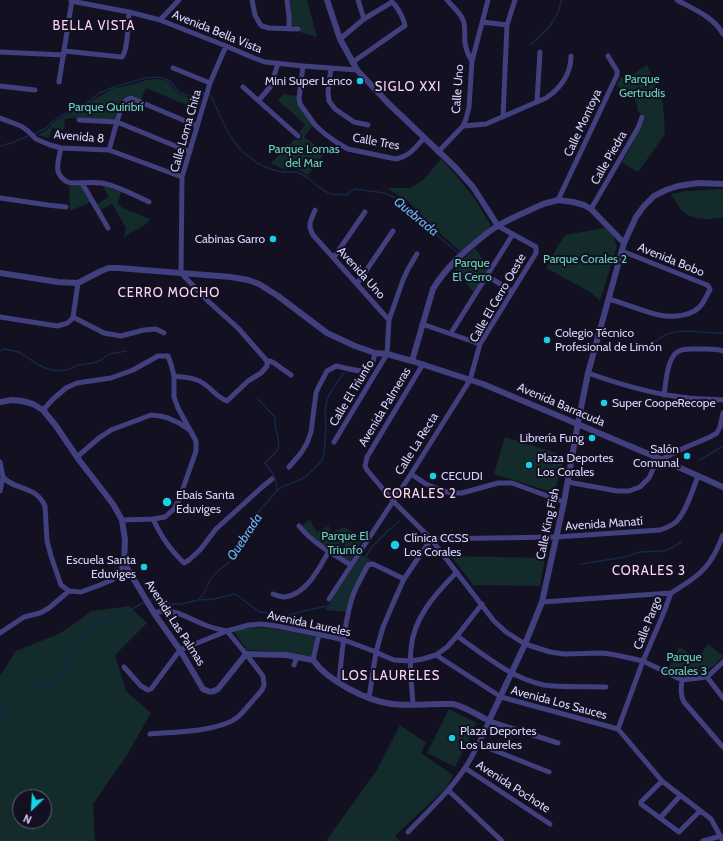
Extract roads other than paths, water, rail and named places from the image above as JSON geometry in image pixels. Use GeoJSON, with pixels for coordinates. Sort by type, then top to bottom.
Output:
{"type":"FeatureCollection","features":[{"type":"Feature","properties":{"kind":"street"},"geometry":{"type":"LineString","coordinates":[[160,20],[179,0]]}},
{"type":"Feature","properties":{"kind":"street"},"geometry":{"type":"LineString","coordinates":[[252,0],[255,15],[262,26],[269,28],[298,29]]}},
{"type":"Feature","properties":{"kind":"street"},"geometry":{"type":"LineString","coordinates":[[287,0],[289,29]]}},
{"type":"Feature","properties":{"kind":"street"},"geometry":{"type":"LineString","coordinates":[[326,0],[340,39],[357,70],[389,104],[455,167],[473,187],[498,226],[513,234],[452,333]]}},
{"type":"Feature","properties":{"kind":"street"},"geometry":{"type":"LineString","coordinates":[[358,0],[364,19]]}},
{"type":"Feature","properties":{"kind":"street","name":"Calle Uno"},"geometry":{"type":"LineString","coordinates":[[438,152],[463,126],[466,119],[469,107],[472,61],[466,49],[464,22],[458,12],[447,0]]}},
{"type":"Feature","properties":{"kind":"street"},"geometry":{"type":"LineString","coordinates":[[472,61],[488,0]]}},
{"type":"Feature","properties":{"kind":"street"},"geometry":{"type":"LineString","coordinates":[[503,116],[507,25],[515,0]]}},
{"type":"Feature","properties":{"kind":"street"},"geometry":{"type":"LineString","coordinates":[[677,0],[712,20],[723,34]]}},
{"type":"Feature","properties":{"kind":"street"},"geometry":{"type":"LineString","coordinates":[[59,82],[72,1]]}},
{"type":"Feature","properties":{"kind":"street","name":"Avenida Bella Vista"},"geometry":{"type":"LineString","coordinates":[[72,1],[129,12],[160,20],[265,62],[357,70]]}},
{"type":"Feature","properties":{"kind":"street"},"geometry":{"type":"LineString","coordinates":[[340,39],[364,19],[392,2],[395,4],[404,20],[405,26],[353,62]]}},
{"type":"Feature","properties":{"kind":"street"},"geometry":{"type":"LineString","coordinates":[[0,52],[64,53],[122,58],[126,48],[129,12]]}},
{"type":"Feature","properties":{"kind":"street"},"geometry":{"type":"LineString","coordinates":[[482,22],[507,25]]}},
{"type":"Feature","properties":{"kind":"street","name":"Calle Loma Chita"},"geometry":{"type":"LineString","coordinates":[[181,273],[182,177],[210,83],[226,46]]}},
{"type":"Feature","properties":{"kind":"street"},"geometry":{"type":"LineString","coordinates":[[537,101],[540,52]]}},
{"type":"Feature","properties":{"kind":"street"},"geometry":{"type":"LineString","coordinates":[[463,126],[486,124],[546,98],[562,85],[570,68],[571,56]]}},
{"type":"Feature","properties":{"kind":"street","name":"Calle Montoya"},"geometry":{"type":"LineString","coordinates":[[558,200],[617,75],[617,71],[608,56]]}},
{"type":"Feature","properties":{"kind":"street"},"geometry":{"type":"LineString","coordinates":[[259,100],[271,86],[278,63]]}},
{"type":"Feature","properties":{"kind":"street","name":"Calle Tres"},"geometry":{"type":"LineString","coordinates":[[303,66],[298,98],[300,104],[315,125],[339,144],[348,149],[396,159],[403,158],[410,154],[424,138]]}},
{"type":"Feature","properties":{"kind":"street"},"geometry":{"type":"LineString","coordinates":[[173,68],[210,83]]}},
{"type":"Feature","properties":{"kind":"street"},"geometry":{"type":"LineString","coordinates":[[331,68],[328,92],[329,100],[335,109],[354,122],[368,125]]}},
{"type":"Feature","properties":{"kind":"street"},"geometry":{"type":"LineString","coordinates":[[0,86],[35,90]]}},
{"type":"Feature","properties":{"kind":"street"},"geometry":{"type":"LineString","coordinates":[[243,87],[298,136]]}},
{"type":"Feature","properties":{"kind":"street"},"geometry":{"type":"LineString","coordinates":[[109,150],[124,101],[127,99],[131,98],[197,126]]}},
{"type":"Feature","properties":{"kind":"street","name":"Calle Piedra"},"geometry":{"type":"LineString","coordinates":[[591,209],[638,128],[642,117]]}},
{"type":"Feature","properties":{"kind":"street","name":"Avenida 8"},"geometry":{"type":"LineString","coordinates":[[0,118],[21,126],[44,143],[61,148],[109,150],[182,177]]}},
{"type":"Feature","properties":{"kind":"street"},"geometry":{"type":"LineString","coordinates":[[79,120],[117,122],[190,152]]}},
{"type":"Feature","properties":{"kind":"street"},"geometry":{"type":"LineString","coordinates":[[61,148],[57,171],[65,181],[70,183],[100,183],[112,186],[149,202]]}},
{"type":"Feature","properties":{"kind":"street"},"geometry":{"type":"LineString","coordinates":[[82,183],[108,228]]}},
{"type":"Feature","properties":{"kind":"street","name":"Calle King Fish"},"geometry":{"type":"LineString","coordinates":[[408,832],[448,790],[465,768],[526,644],[542,602],[564,502],[588,373],[624,243],[636,216],[654,196],[666,190],[678,186],[698,183],[723,184]]}},
{"type":"Feature","properties":{"kind":"street"},"geometry":{"type":"LineString","coordinates":[[0,198],[66,207]]}},
{"type":"Feature","properties":{"kind":"street"},"geometry":{"type":"LineString","coordinates":[[412,360],[433,289],[451,266],[464,253],[498,226],[543,204],[558,200],[573,202],[591,209],[624,243]]}},
{"type":"Feature","properties":{"kind":"street","name":"Avenida Uno"},"geometry":{"type":"LineString","coordinates":[[315,210],[309,225],[313,235],[389,320]]}},
{"type":"Feature","properties":{"kind":"street"},"geometry":{"type":"LineString","coordinates":[[334,258],[365,212]]}},
{"type":"Feature","properties":{"kind":"street"},"geometry":{"type":"LineString","coordinates":[[357,284],[393,231]]}},
{"type":"Feature","properties":{"kind":"street","name":"Calle El Cerro Oeste"},"geometry":{"type":"LineString","coordinates":[[470,380],[480,344],[536,253],[536,247],[513,234]]}},
{"type":"Feature","properties":{"kind":"street","name":"Avenida Bobo"},"geometry":{"type":"LineString","coordinates":[[609,299],[660,315],[673,316],[694,311],[702,304],[710,290],[707,285],[622,251]]}},
{"type":"Feature","properties":{"kind":"street"},"geometry":{"type":"LineString","coordinates":[[387,354],[389,320],[403,280],[417,254]]}},
{"type":"Feature","properties":{"kind":"street","name":"Avenida Barracuda"},"geometry":{"type":"LineString","coordinates":[[78,283],[109,268],[231,277],[248,280],[259,284],[278,296],[327,333],[355,346],[375,353],[387,354],[412,360],[470,380],[578,423],[723,487]]}},
{"type":"Feature","properties":{"kind":"street"},"geometry":{"type":"LineString","coordinates":[[0,273],[58,282],[78,283],[73,317],[70,322],[57,326],[0,317]]}},
{"type":"Feature","properties":{"kind":"street"},"geometry":{"type":"LineString","coordinates":[[181,273],[209,302],[238,328],[267,361],[274,363],[291,375]]}},
{"type":"Feature","properties":{"kind":"street"},"geometry":{"type":"LineString","coordinates":[[487,276],[512,291]]}},
{"type":"Feature","properties":{"kind":"street"},"geometry":{"type":"LineString","coordinates":[[73,317],[104,333],[121,336],[144,330],[156,329],[164,333]]}},
{"type":"Feature","properties":{"kind":"street"},"geometry":{"type":"LineString","coordinates":[[422,324],[452,333],[480,344]]}},
{"type":"Feature","properties":{"kind":"street"},"geometry":{"type":"LineString","coordinates":[[664,395],[670,364],[673,356],[679,351],[688,349],[709,349],[720,350],[723,352]]}},
{"type":"Feature","properties":{"kind":"street"},"geometry":{"type":"LineString","coordinates":[[289,467],[307,443],[311,432],[316,393],[328,371],[336,366],[361,371],[367,370],[370,368],[375,353]]}},
{"type":"Feature","properties":{"kind":"street","name":"Calle El Triunfo"},"geometry":{"type":"LineString","coordinates":[[334,442],[387,354]]}},
{"type":"Feature","properties":{"kind":"street"},"geometry":{"type":"LineString","coordinates":[[43,410],[52,399],[66,388],[77,383],[111,378],[133,370],[158,356],[168,356],[174,376],[174,397],[178,408],[196,441],[196,451],[179,500],[174,509],[168,515],[154,519],[122,520]]}},
{"type":"Feature","properties":{"kind":"street"},"geometry":{"type":"LineString","coordinates":[[174,376],[197,380],[209,387],[222,399],[227,401],[248,381],[261,373],[268,366],[267,361]]}},
{"type":"Feature","properties":{"kind":"street","name":"Avenida Palmeras"},"geometry":{"type":"LineString","coordinates":[[423,364],[367,457],[365,466],[367,470],[431,539],[494,621],[506,632],[526,644],[550,652],[564,654],[603,653],[643,661],[682,680]]}},
{"type":"Feature","properties":{"kind":"street"},"geometry":{"type":"LineString","coordinates":[[588,373],[624,385],[664,395],[723,400]]}},
{"type":"Feature","properties":{"kind":"street","name":"Calle La Recta"},"geometry":{"type":"LineString","coordinates":[[330,599],[470,380]]}},
{"type":"Feature","properties":{"kind":"street"},"geometry":{"type":"LineString","coordinates":[[0,402],[12,400],[22,401],[33,404],[43,410],[113,504],[122,520],[125,540],[124,563],[120,571],[112,580],[81,592],[69,591],[62,585],[51,556],[47,541],[45,506],[43,501],[34,492],[10,483],[3,477]]}},
{"type":"Feature","properties":{"kind":"street"},"geometry":{"type":"LineString","coordinates":[[568,482],[617,491],[629,491],[640,487],[649,478],[660,458],[717,433],[723,413]]}},
{"type":"Feature","properties":{"kind":"street"},"geometry":{"type":"LineString","coordinates":[[78,457],[99,438],[111,430],[151,415],[168,418],[179,423],[192,432]]}},
{"type":"Feature","properties":{"kind":"street"},"geometry":{"type":"LineString","coordinates":[[0,462],[3,477],[0,491]]}},
{"type":"Feature","properties":{"kind":"street"},"geometry":{"type":"LineString","coordinates":[[411,474],[426,484],[451,493],[462,493],[498,483],[512,483],[564,502]]}},
{"type":"Feature","properties":{"kind":"street","name":"Avenida Manatí"},"geometry":{"type":"LineString","coordinates":[[431,539],[556,537],[660,530],[669,527],[682,514],[698,476]]}},
{"type":"Feature","properties":{"kind":"street"},"geometry":{"type":"LineString","coordinates":[[154,519],[160,533],[170,549],[184,563],[200,550],[216,529],[272,479]]}},
{"type":"Feature","properties":{"kind":"street"},"geometry":{"type":"LineString","coordinates":[[299,526],[317,544],[351,565]]}},
{"type":"Feature","properties":{"kind":"street"},"geometry":{"type":"LineString","coordinates":[[542,602],[671,592],[687,583],[703,571],[712,558],[723,535]]}},
{"type":"Feature","properties":{"kind":"street"},"geometry":{"type":"LineString","coordinates":[[369,698],[376,652],[383,627],[404,578],[431,539]]}},
{"type":"Feature","properties":{"kind":"street"},"geometry":{"type":"LineString","coordinates":[[273,594],[284,597],[295,594],[305,587],[314,576],[329,551]]}},
{"type":"Feature","properties":{"kind":"street","name":"Avenida Las Palmas"},"geometry":{"type":"LineString","coordinates":[[124,563],[154,613],[180,650],[204,689],[209,692],[218,689],[246,654]]}},
{"type":"Feature","properties":{"kind":"street"},"geometry":{"type":"LineString","coordinates":[[338,682],[344,640],[354,594],[368,565],[373,564],[404,578]]}},
{"type":"Feature","properties":{"kind":"street"},"geometry":{"type":"LineString","coordinates":[[413,705],[411,648],[414,633],[418,622],[437,592],[457,572]]}},
{"type":"Feature","properties":{"kind":"street"},"geometry":{"type":"LineString","coordinates":[[0,633],[24,617],[40,613],[49,608],[69,591]]}},
{"type":"Feature","properties":{"kind":"street","name":"Calle Pargo"},"geometry":{"type":"LineString","coordinates":[[618,729],[643,661],[671,592]]}},
{"type":"Feature","properties":{"kind":"street","name":"Avenida Laureles"},"geometry":{"type":"LineString","coordinates":[[180,650],[227,631],[249,624],[261,624],[278,626],[344,640],[394,660],[411,661],[436,655],[447,647],[482,604]]}},
{"type":"Feature","properties":{"kind":"street"},"geometry":{"type":"LineString","coordinates":[[150,734],[195,731],[221,725],[233,720],[238,717],[262,690],[264,685],[263,676],[227,631],[208,626],[170,611],[154,613]]}},
{"type":"Feature","properties":{"kind":"street"},"geometry":{"type":"LineString","coordinates":[[313,660],[319,634]]}},
{"type":"Feature","properties":{"kind":"street"},"geometry":{"type":"LineString","coordinates":[[456,636],[512,674],[534,682],[545,685],[573,687],[606,687]]}},
{"type":"Feature","properties":{"kind":"street"},"geometry":{"type":"LineString","coordinates":[[124,666],[141,686],[148,690],[151,689],[180,650]]}},
{"type":"Feature","properties":{"kind":"street"},"geometry":{"type":"LineString","coordinates":[[246,654],[286,654],[313,660],[338,682],[369,698],[392,704],[454,704],[489,721],[558,743]]}},
{"type":"Feature","properties":{"kind":"street","name":"Avenida Los Sauces"},"geometry":{"type":"LineString","coordinates":[[436,655],[501,697],[618,729]]}},
{"type":"Feature","properties":{"kind":"street"},"geometry":{"type":"LineString","coordinates":[[294,665],[297,657]]}},
{"type":"Feature","properties":{"kind":"street"},"geometry":{"type":"LineString","coordinates":[[723,662],[707,677],[682,680],[681,693],[684,702],[723,748]]}},
{"type":"Feature","properties":{"kind":"street"},"geometry":{"type":"LineString","coordinates":[[707,677],[723,698]]}},
{"type":"Feature","properties":{"kind":"street"},"geometry":{"type":"LineString","coordinates":[[618,729],[662,781],[711,819],[722,838],[703,841]]}},
{"type":"Feature","properties":{"kind":"street"},"geometry":{"type":"LineString","coordinates":[[478,744],[549,772]]}},
{"type":"Feature","properties":{"kind":"street","name":"Avenida Pochote"},"geometry":{"type":"LineString","coordinates":[[465,768],[550,824]]}},
{"type":"Feature","properties":{"kind":"street"},"geometry":{"type":"LineString","coordinates":[[662,781],[641,804],[679,832],[700,811]]}},
{"type":"Feature","properties":{"kind":"street"},"geometry":{"type":"LineString","coordinates":[[448,790],[502,841]]}},
{"type":"Feature","properties":{"kind":"street"},"geometry":{"type":"LineString","coordinates":[[660,818],[680,796]]}},
{"type":"Feature","properties":{"kind":"waterway"},"geometry":{"type":"LineString","coordinates":[[530,45],[550,26],[560,7],[561,0]]}},
{"type":"Feature","properties":{"kind":"waterway","name":"Quebrada"},"geometry":{"type":"LineString","coordinates":[[0,146],[45,129],[62,115],[88,102],[99,93],[145,78],[158,77],[169,80],[178,91],[185,95],[204,93],[209,94],[229,135],[242,151],[257,163],[270,169],[283,172],[297,172],[307,177],[330,194],[346,195],[355,189],[384,193],[396,198],[413,214],[426,223],[437,235],[459,254]]}},
{"type":"Feature","properties":{"kind":"waterway"},"geometry":{"type":"LineString","coordinates":[[647,349],[656,341],[665,336],[682,331],[723,333]]}},
{"type":"Feature","properties":{"kind":"waterway","name":"Quebrada"},"geometry":{"type":"LineString","coordinates":[[0,351],[5,349],[19,352],[37,364],[57,371],[67,370],[78,365],[94,363],[109,354],[126,351]]}},
{"type":"Feature","properties":{"kind":"waterway","name":"Quebrada"},"geometry":{"type":"LineString","coordinates":[[198,600],[203,595],[211,578],[232,560],[246,531],[261,509],[275,493],[280,488],[304,478],[321,462],[324,455],[326,426],[325,413],[327,399],[344,373]]}},
{"type":"Feature","properties":{"kind":"waterway","name":"Quebrada"},"geometry":{"type":"LineString","coordinates":[[258,399],[275,417],[275,427],[279,441],[278,450],[265,463],[276,480],[277,491]]}},
{"type":"Feature","properties":{"kind":"waterway","name":"Quebrada"},"geometry":{"type":"LineString","coordinates":[[700,460],[723,446]]}},
{"type":"Feature","properties":{"kind":"waterway"},"geometry":{"type":"LineString","coordinates":[[149,601],[154,599],[162,600],[171,604],[181,604],[235,594],[260,612],[287,616],[332,605],[339,601],[371,548],[399,521]]}},
{"type":"Feature","properties":{"kind":"waterway"},"geometry":{"type":"LineString","coordinates":[[580,564],[626,557],[640,552],[665,551],[682,542]]}},
{"type":"Feature","properties":{"kind":"waterway"},"geometry":{"type":"LineString","coordinates":[[0,722],[11,699],[30,686],[47,684],[62,676],[72,656],[73,647],[95,623],[116,619],[145,602]]}},
{"type":"Feature","properties":{"kind":"place","name":"Mini Super Lenco"},"geometry":{"type":"Point","coordinates":[360,81]}},
{"type":"Feature","properties":{"kind":"place","name":"Cabinas Garro"},"geometry":{"type":"Point","coordinates":[273,239]}},
{"type":"Feature","properties":{"kind":"place","name":"Colegio Técnico Profesional de Limón"},"geometry":{"type":"Point","coordinates":[547,340]}},
{"type":"Feature","properties":{"kind":"place","name":"Super CoopeRecope"},"geometry":{"type":"Point","coordinates":[604,403]}},
{"type":"Feature","properties":{"kind":"place","name":"Librería Fung"},"geometry":{"type":"Point","coordinates":[592,438]}},
{"type":"Feature","properties":{"kind":"place","name":"Salón Comunal"},"geometry":{"type":"Point","coordinates":[687,456]}},
{"type":"Feature","properties":{"kind":"place","name":"Plaza Deportes Los Corales"},"geometry":{"type":"Point","coordinates":[529,465]}},
{"type":"Feature","properties":{"kind":"place","name":"CECUDI"},"geometry":{"type":"Point","coordinates":[433,476]}},
{"type":"Feature","properties":{"kind":"place","name":"Ebais Santa Eduviges"},"geometry":{"type":"Point","coordinates":[167,502]}},
{"type":"Feature","properties":{"kind":"place","name":"Clínica CCSS Los Corales"},"geometry":{"type":"Point","coordinates":[395,545]}},
{"type":"Feature","properties":{"kind":"place","name":"Escuela Santa Eduviges"},"geometry":{"type":"Point","coordinates":[144,567]}},
{"type":"Feature","properties":{"kind":"place","name":"Plaza Deportes Los Laureles"},"geometry":{"type":"Point","coordinates":[452,738]}},
{"type":"Feature","properties":{"kind":"district","name":"BELLA VISTA"},"geometry":{"type":"Point","coordinates":[94,26]}},
{"type":"Feature","properties":{"kind":"district","name":"SIGLO XXI"},"geometry":{"type":"Point","coordinates":[408,87]}},
{"type":"Feature","properties":{"kind":"district","name":"CERRO MOCHO"},"geometry":{"type":"Point","coordinates":[169,293]}},
{"type":"Feature","properties":{"kind":"district","name":"CORALES 2"},"geometry":{"type":"Point","coordinates":[420,494]}},
{"type":"Feature","properties":{"kind":"district","name":"CORALES 3"},"geometry":{"type":"Point","coordinates":[649,571]}},
{"type":"Feature","properties":{"kind":"district","name":"LOS LAURELES"},"geometry":{"type":"Point","coordinates":[391,676]}},
{"type":"Feature","properties":{"kind":"park label","name":"Parque Gertrudis"},"geometry":{"type":"Point","coordinates":[642,86]}},
{"type":"Feature","properties":{"kind":"park label","name":"Parque Quiribrí"},"geometry":{"type":"Point","coordinates":[106,107]}},
{"type":"Feature","properties":{"kind":"park label","name":"Parque Lomas del Mar"},"geometry":{"type":"Point","coordinates":[304,156]}},
{"type":"Feature","properties":{"kind":"park label","name":"Parque Corales 2"},"geometry":{"type":"Point","coordinates":[585,259]}},
{"type":"Feature","properties":{"kind":"park label","name":"Parque El Cerro"},"geometry":{"type":"Point","coordinates":[472,270]}},
{"type":"Feature","properties":{"kind":"park label","name":"Parque El Triunfo"},"geometry":{"type":"Point","coordinates":[345,543]}},
{"type":"Feature","properties":{"kind":"park label","name":"Parque Corales 3"},"geometry":{"type":"Point","coordinates":[684,664]}}]}
